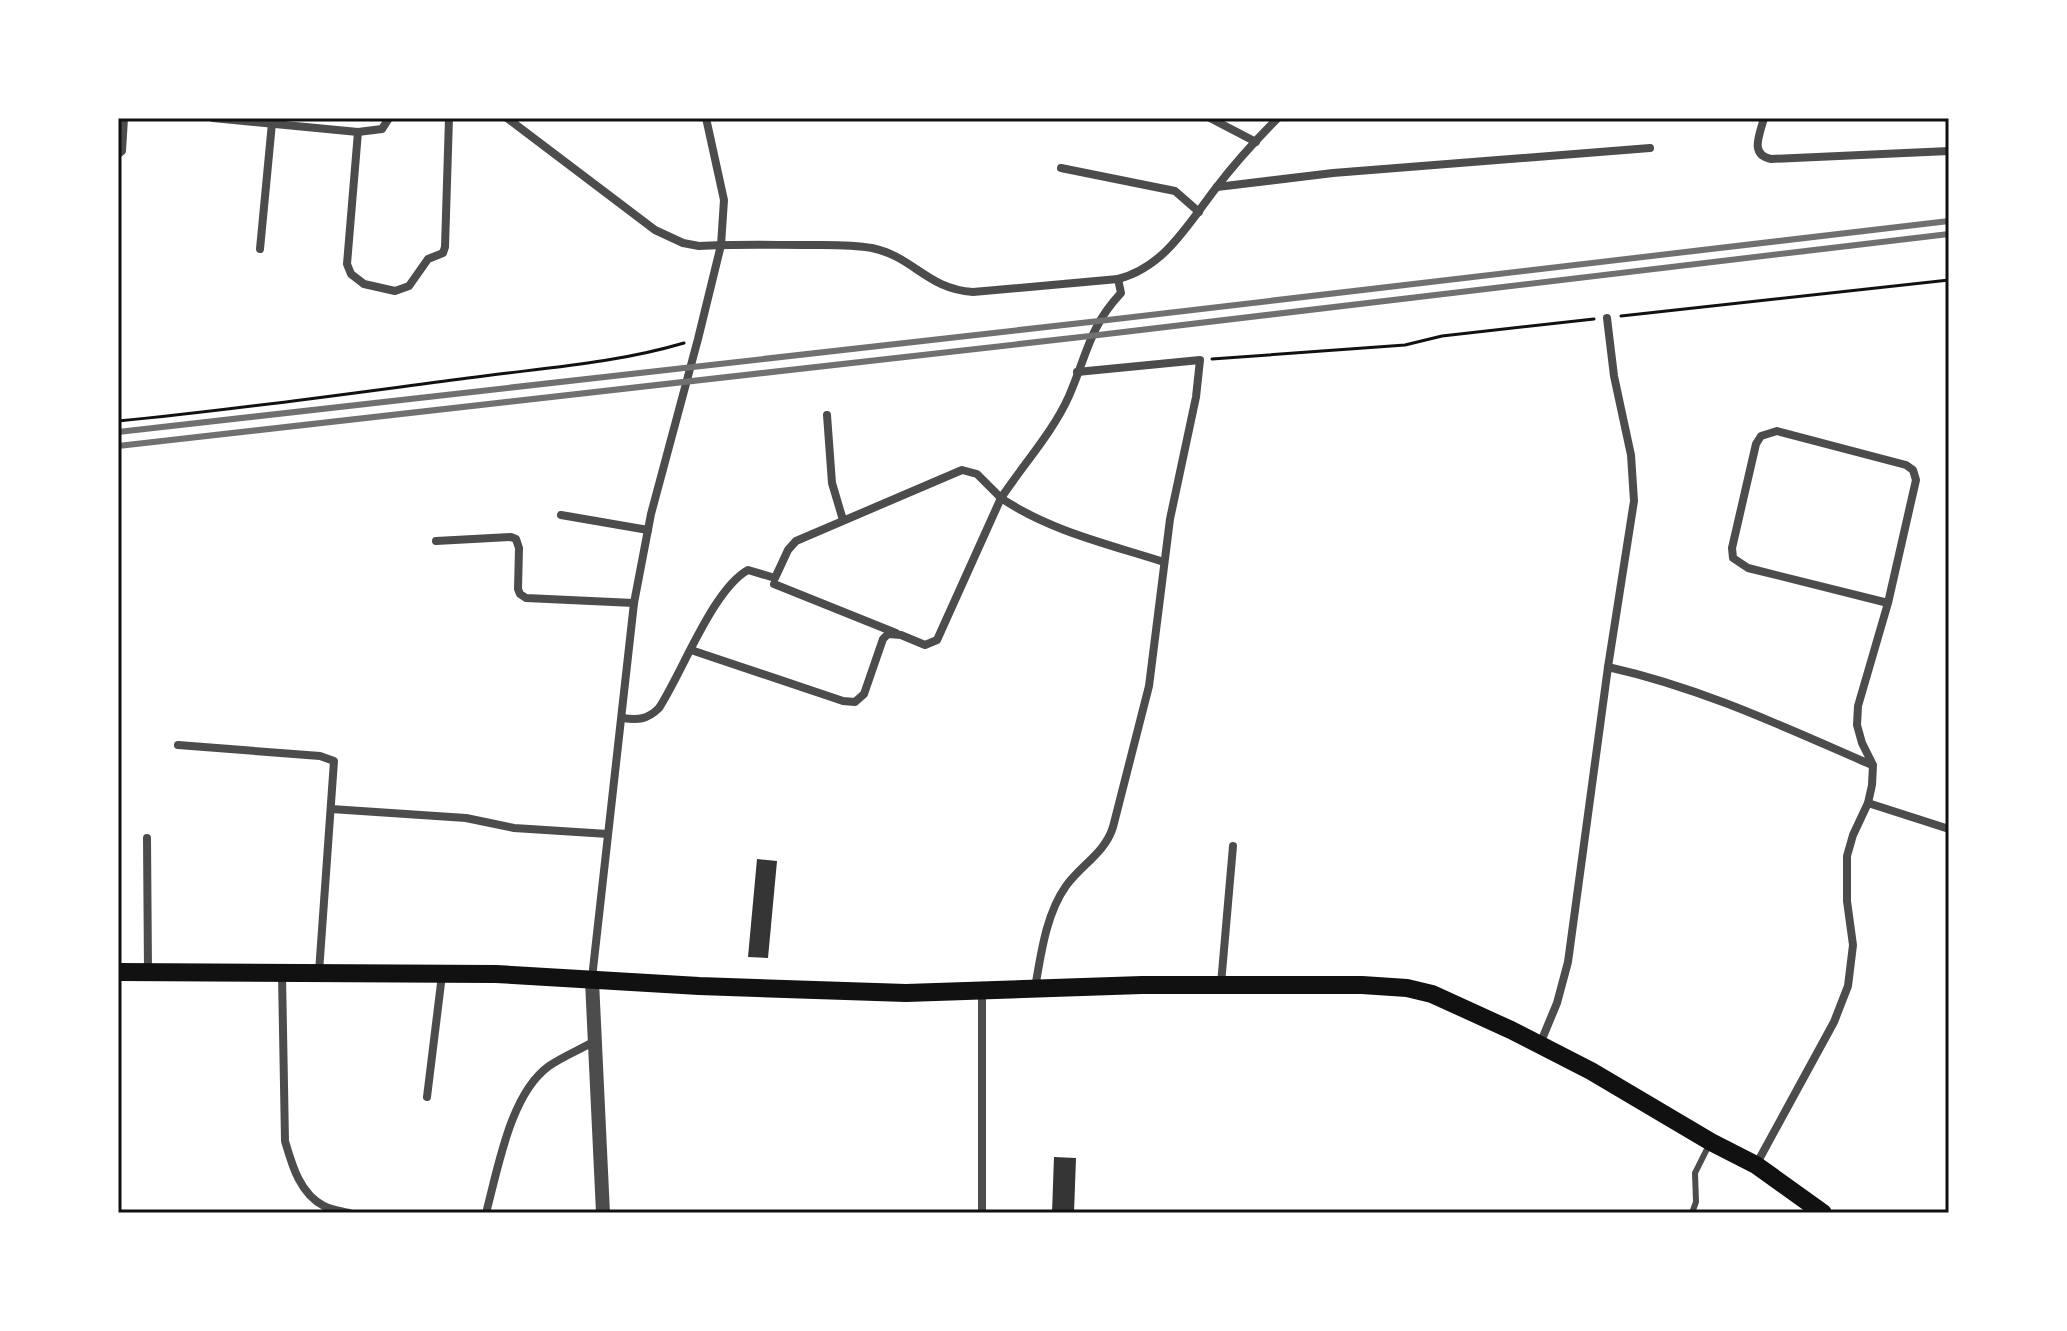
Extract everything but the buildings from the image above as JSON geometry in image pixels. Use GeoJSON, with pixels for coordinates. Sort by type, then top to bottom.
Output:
{"type":"FeatureCollection","features":[{"type":"Feature","properties":{"kind":"main road"},"geometry":{"type":"LineString","coordinates":[[118,972],[496,974],[592,981],[906,993],[1221,985],[1407,988],[1432,994],[1591,1071],[1756,1165],[1823,1213]]}},
{"type":"Feature","properties":{"kind":"street"},"geometry":{"type":"LineString","coordinates":[[118,154],[122,151],[124,118]]}},
{"type":"Feature","properties":{"kind":"street"},"geometry":{"type":"LineString","coordinates":[[213,118],[358,132],[382,129],[389,118]]}},
{"type":"Feature","properties":{"kind":"street"},"geometry":{"type":"LineString","coordinates":[[358,132],[347,264],[351,274],[364,284],[395,291],[409,286],[428,259],[443,253],[445,247],[449,118]]}},
{"type":"Feature","properties":{"kind":"street"},"geometry":{"type":"LineString","coordinates":[[507,118],[655,230],[683,243],[699,246],[872,248],[894,255],[939,286],[954,291],[995,291],[1118,279],[1137,274],[1154,264],[1199,212],[1216,187],[1278,118]]}},
{"type":"Feature","properties":{"kind":"street"},"geometry":{"type":"LineString","coordinates":[[603,1213],[592,981],[634,603],[648,530],[721,245],[724,200],[706,118]]}},
{"type":"Feature","properties":{"kind":"street"},"geometry":{"type":"LineString","coordinates":[[1210,118],[1256,142]]}},
{"type":"Feature","properties":{"kind":"street"},"geometry":{"type":"LineString","coordinates":[[1764,118],[1757,145],[1759,153],[1771,159],[1949,151]]}},
{"type":"Feature","properties":{"kind":"street"},"geometry":{"type":"LineString","coordinates":[[260,249],[272,123]]}},
{"type":"Feature","properties":{"kind":"street"},"geometry":{"type":"LineString","coordinates":[[1216,187],[1363,170],[1650,148]]}},
{"type":"Feature","properties":{"kind":"street"},"geometry":{"type":"LineString","coordinates":[[1061,168],[1175,191],[1199,212]]}},
{"type":"Feature","properties":{"kind":"street"},"geometry":{"type":"LineString","coordinates":[[774,584],[925,645],[937,640],[1001,498],[1057,420],[1090,336],[1107,308],[1121,293],[1118,279]]}},
{"type":"Feature","properties":{"kind":"street"},"geometry":{"type":"LineString","coordinates":[[1539,1044],[1557,1003],[1568,962],[1634,501],[1631,455],[1614,376],[1607,318]]}},
{"type":"Feature","properties":{"kind":"street"},"geometry":{"type":"LineString","coordinates":[[1035,988],[1044,940],[1059,900],[1066,886],[1103,848],[1113,827],[1149,686],[1170,519],[1196,397],[1200,360],[1077,372]]}},
{"type":"Feature","properties":{"kind":"street"},"geometry":{"type":"LineString","coordinates":[[827,415],[832,483],[843,520]]}},
{"type":"Feature","properties":{"kind":"street"},"geometry":{"type":"LineString","coordinates":[[1756,1165],[1834,1022],[1848,986],[1853,945],[1847,901],[1847,856],[1868,803],[1873,765],[1857,725],[1858,706],[1888,603],[1916,480],[1913,470],[1906,465],[1777,431],[1761,436],[1756,444],[1732,548],[1733,558],[1748,568],[1888,603]]}},
{"type":"Feature","properties":{"kind":"street"},"geometry":{"type":"LineString","coordinates":[[622,718],[649,718],[667,696],[717,605],[744,572],[752,570],[775,578],[788,550],[796,541],[962,470],[977,474],[1001,498],[1021,512],[1056,528],[1164,562]]}},
{"type":"Feature","properties":{"kind":"street"},"geometry":{"type":"LineString","coordinates":[[561,515],[648,530]]}},
{"type":"Feature","properties":{"kind":"street"},"geometry":{"type":"LineString","coordinates":[[436,541],[516,539],[519,548],[518,589],[526,598],[634,603]]}},
{"type":"Feature","properties":{"kind":"street"},"geometry":{"type":"LineString","coordinates":[[691,650],[843,701],[855,702],[864,694],[883,639],[888,634],[901,635]]}},
{"type":"Feature","properties":{"kind":"street"},"geometry":{"type":"LineString","coordinates":[[1608,667],[1655,677],[1717,698],[1873,765]]}},
{"type":"Feature","properties":{"kind":"street"},"geometry":{"type":"LineString","coordinates":[[178,745],[328,757],[334,761],[319,973]]}},
{"type":"Feature","properties":{"kind":"street"},"geometry":{"type":"LineString","coordinates":[[1868,803],[1949,829]]}},
{"type":"Feature","properties":{"kind":"street"},"geometry":{"type":"LineString","coordinates":[[331,809],[466,818],[514,828],[608,834]]}},
{"type":"Feature","properties":{"kind":"street"},"geometry":{"type":"LineString","coordinates":[[147,838],[148,972]]}},
{"type":"Feature","properties":{"kind":"street"},"geometry":{"type":"LineString","coordinates":[[1221,985],[1233,846]]}},
{"type":"Feature","properties":{"kind":"street"},"geometry":{"type":"LineString","coordinates":[[282,973],[285,1141],[302,1185],[313,1198],[321,1205],[349,1213]]}},
{"type":"Feature","properties":{"kind":"street"},"geometry":{"type":"LineString","coordinates":[[427,1097],[442,974]]}},
{"type":"Feature","properties":{"kind":"street"},"geometry":{"type":"LineString","coordinates":[[982,990],[982,1213]]}},
{"type":"Feature","properties":{"kind":"street"},"geometry":{"type":"LineString","coordinates":[[486,1213],[511,1126],[532,1082],[548,1067],[593,1042]]}},
{"type":"Feature","properties":{"kind":"lane"},"geometry":{"type":"LineString","coordinates":[[1692,1213],[1696,1202],[1695,1173],[1711,1142]]}},
{"type":"Feature","properties":{"kind":"path"},"geometry":{"type":"LineString","coordinates":[[1200,360],[1405,345],[1442,336],[1949,280]]}},
{"type":"Feature","properties":{"kind":"path"},"geometry":{"type":"LineString","coordinates":[[118,421],[500,373],[582,366],[647,354],[698,339]]}},
{"type":"Feature","properties":{"kind":"railway"},"geometry":{"type":"LineString","coordinates":[[118,432],[1949,221]]}},
{"type":"Feature","properties":{"kind":"railway"},"geometry":{"type":"LineString","coordinates":[[118,446],[1090,336],[1949,234]]}}]}
